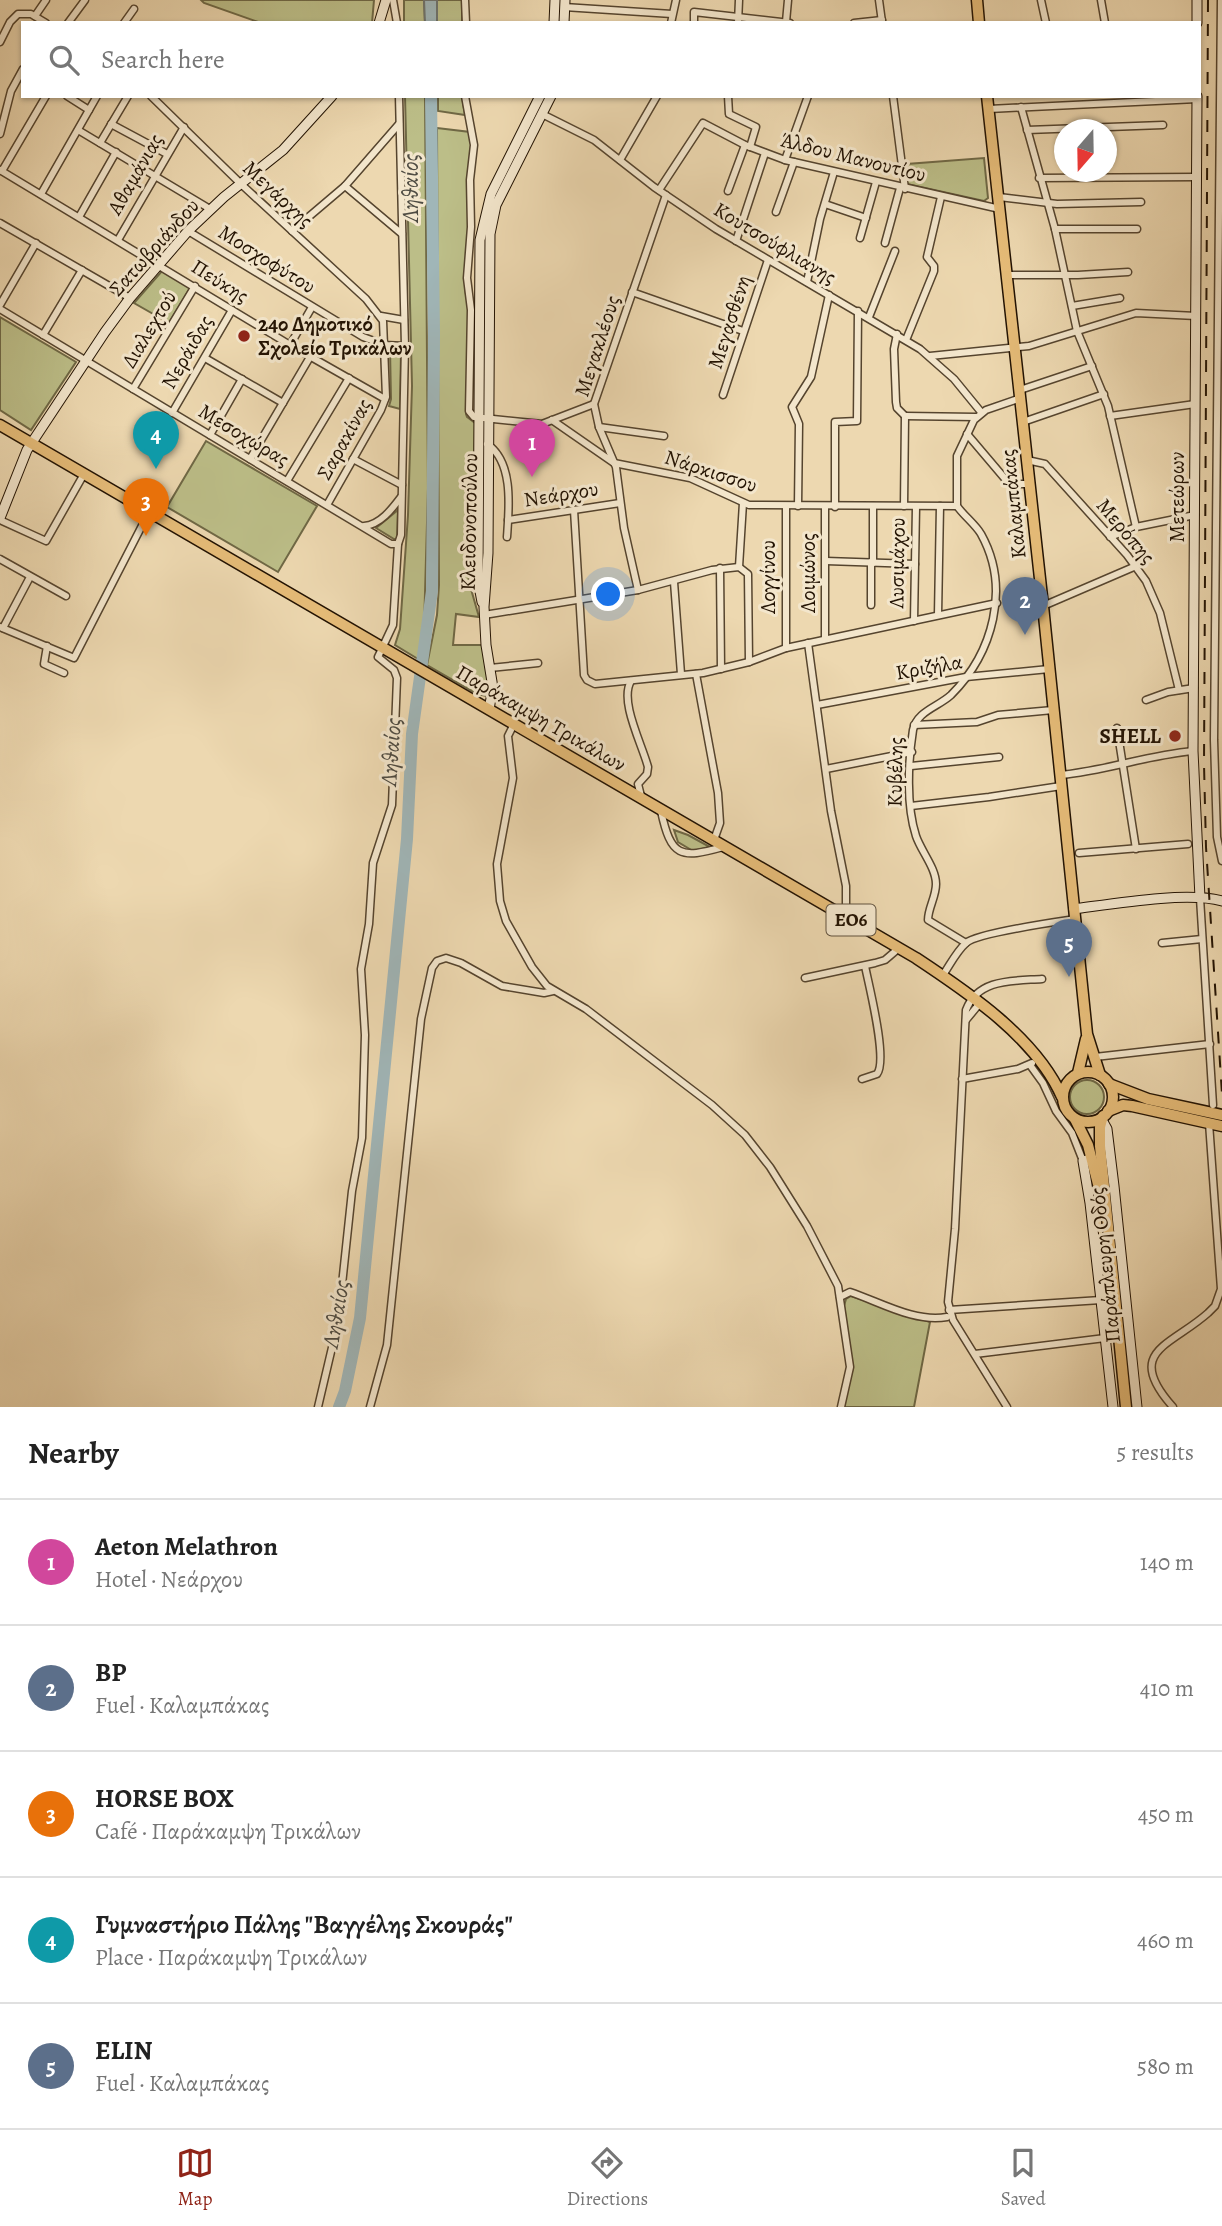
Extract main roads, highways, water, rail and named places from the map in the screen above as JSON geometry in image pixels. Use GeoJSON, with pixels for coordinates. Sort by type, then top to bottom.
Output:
{"type":"FeatureCollection","features":[{"type":"Feature","properties":{"kind":"main road"},"geometry":{"type":"LineString","coordinates":[[977,0],[979,21]]}},
{"type":"Feature","properties":{"kind":"main road","name":"Καλαμπάκας"},"geometry":{"type":"LineString","coordinates":[[987,98],[1087,1034],[1100,1075]]}},
{"type":"Feature","properties":{"kind":"main road","name":"Παράκαμψη Τρικάλων"},"geometry":{"type":"LineString","coordinates":[[0,425],[943,975],[977,1000],[1038,1063],[1062,1097]]}},
{"type":"Feature","properties":{"kind":"main road","name":"Καλαμπάκας"},"geometry":{"type":"LineString","coordinates":[[1076,1075],[1087,1034]]}},
{"type":"Feature","properties":{"kind":"main road","name":"Παράκαμψη Τρικάλων"},"geometry":{"type":"LineString","coordinates":[[1038,1063],[1065,1075],[1076,1075]]}},
{"type":"Feature","properties":{"kind":"main road","name":"ΕΟ6"},"geometry":{"type":"LineString","coordinates":[[1076,1075],[1088,1072],[1100,1075]]}},
{"type":"Feature","properties":{"kind":"main road"},"geometry":{"type":"LineString","coordinates":[[1062,1097],[1066,1084],[1076,1075]]}},
{"type":"Feature","properties":{"kind":"main road"},"geometry":{"type":"LineString","coordinates":[[1100,1075],[1109,1084],[1148,1099],[1222,1115]]}},
{"type":"Feature","properties":{"kind":"main road","name":"ΕΟ6"},"geometry":{"type":"LineString","coordinates":[[1109,1084],[1113,1098],[1104,1116],[1100,1146],[1126,1407]]}},
{"type":"Feature","properties":{"kind":"main road","name":"ΕΟ6"},"geometry":{"type":"LineString","coordinates":[[1062,1097],[1066,1110],[1082,1131],[1087,1160],[1106,1214]]}},
{"type":"Feature","properties":{"kind":"main road"},"geometry":{"type":"LineString","coordinates":[[1075,1119],[1090,1122],[1123,1105],[1222,1125]]}},
{"type":"Feature","properties":{"kind":"waterway","name":"Ληθαίος"},"geometry":{"type":"LineString","coordinates":[[339,1407],[345,1391],[360,1318],[407,839],[412,734],[432,591],[434,335],[431,98]]}},
{"type":"Feature","properties":{"kind":"railway"},"geometry":{"type":"LineString","coordinates":[[1208,0],[1204,764],[1206,847],[1222,1094]]}},
{"type":"Feature","properties":{"kind":"place","name":"24ο Δημοτικό Σχολείο Τρικάλων"},"geometry":{"type":"Point","coordinates":[244,336]}},
{"type":"Feature","properties":{"kind":"place","name":"Γυμναστήριο Πάλης \"Βαγγέλης Σκουράς\""},"geometry":{"type":"Point","coordinates":[156,469]}},
{"type":"Feature","properties":{"kind":"place","name":"Aeton Melathron"},"geometry":{"type":"Point","coordinates":[532,477]}},
{"type":"Feature","properties":{"kind":"place","name":"HORSE BOX"},"geometry":{"type":"Point","coordinates":[146,536]}},
{"type":"Feature","properties":{"kind":"place","name":"BP"},"geometry":{"type":"Point","coordinates":[1025,635]}},
{"type":"Feature","properties":{"kind":"place","name":"SHELL"},"geometry":{"type":"Point","coordinates":[1175,736]}},
{"type":"Feature","properties":{"kind":"place","name":"ELIN"},"geometry":{"type":"Point","coordinates":[1069,977]}}]}
